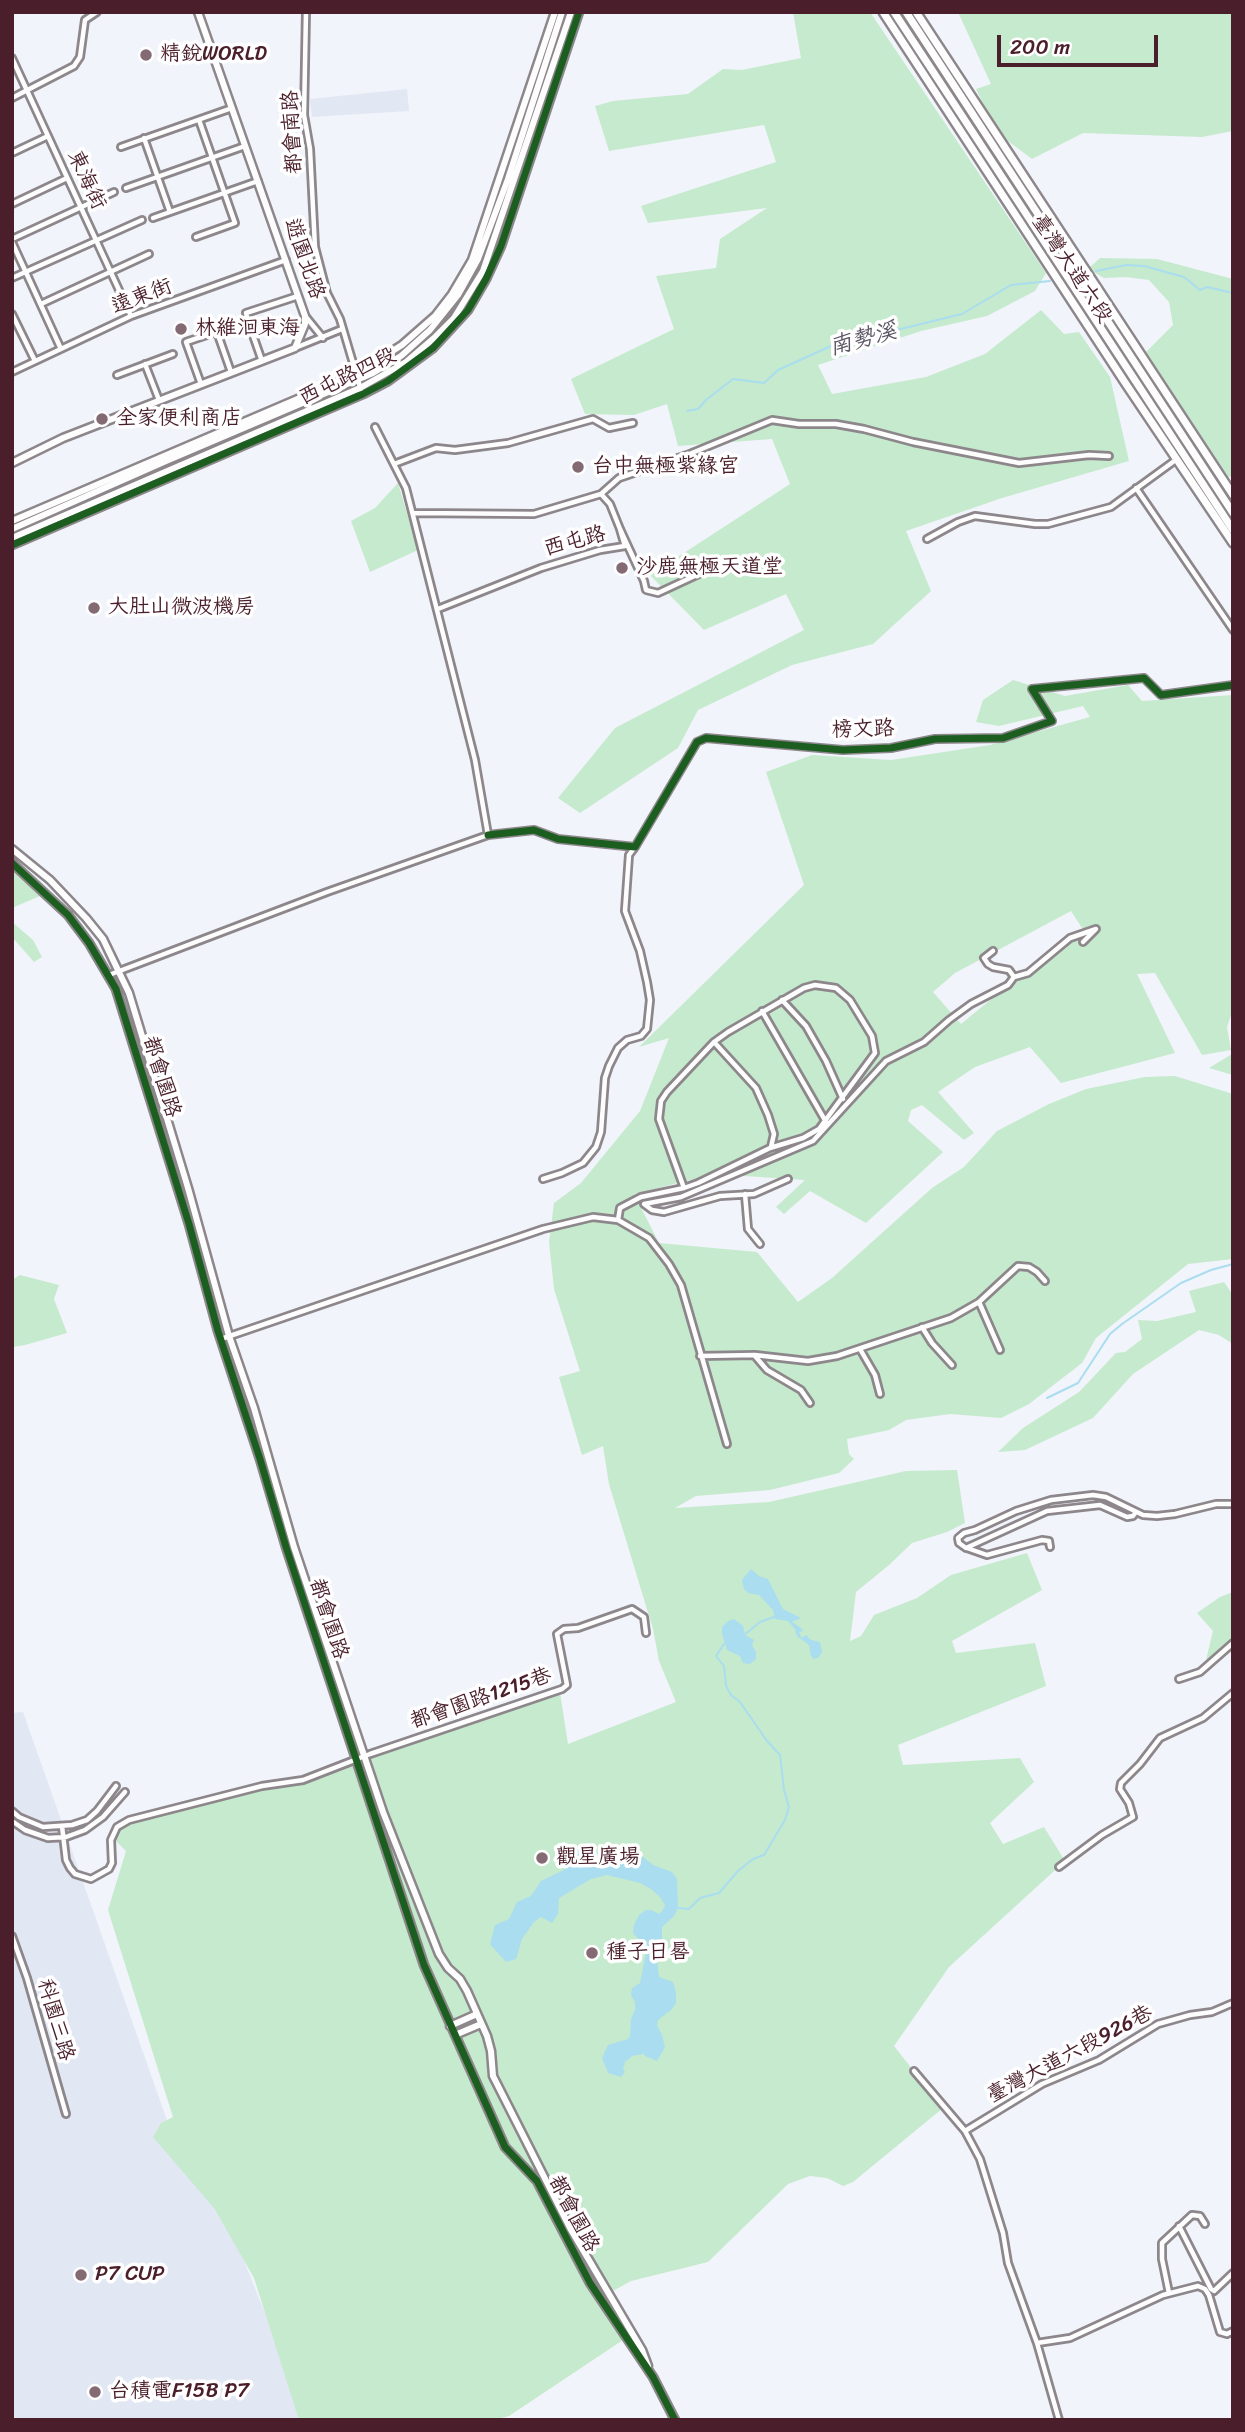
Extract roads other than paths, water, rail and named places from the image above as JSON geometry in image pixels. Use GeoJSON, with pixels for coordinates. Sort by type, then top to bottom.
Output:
{"type":"FeatureCollection","features":[{"type":"Feature","properties":{"kind":"main road","name":"臺灣大道六段"},"geometry":{"type":"LineString","coordinates":[[883,12],[1233,543]]}},
{"type":"Feature","properties":{"kind":"main road","name":"臺灣大道六段"},"geometry":{"type":"LineString","coordinates":[[894,12],[1233,530]]}},
{"type":"Feature","properties":{"kind":"main road","name":"臺灣大道六段"},"geometry":{"type":"LineString","coordinates":[[906,12],[1233,513]]}},
{"type":"Feature","properties":{"kind":"main road","name":"臺灣大道六段"},"geometry":{"type":"LineString","coordinates":[[916,12],[1233,495]]}},
{"type":"Feature","properties":{"kind":"street"},"geometry":{"type":"LineString","coordinates":[[12,98],[78,62],[85,20],[97,12]]}},
{"type":"Feature","properties":{"kind":"street","name":"遊園北路"},"geometry":{"type":"LineString","coordinates":[[198,12],[305,316],[305,324],[295,348]]}},
{"type":"Feature","properties":{"kind":"street","name":"都會南路"},"geometry":{"type":"LineString","coordinates":[[306,12],[304,115],[310,149],[315,247],[327,293],[340,319],[362,391]]}},
{"type":"Feature","properties":{"kind":"street","name":"西屯路四段"},"geometry":{"type":"LineString","coordinates":[[12,522],[357,377],[414,336],[435,316],[463,278],[482,231],[555,12]]}},
{"type":"Feature","properties":{"kind":"street","name":"西屯路四段"},"geometry":{"type":"LineString","coordinates":[[12,530],[401,356],[430,330],[469,278],[493,222],[562,12]]}},
{"type":"Feature","properties":{"kind":"street","name":"西屯路四段"},"geometry":{"type":"LineString","coordinates":[[12,538],[362,391],[406,362],[434,338],[454,318],[483,271],[571,12]]}},
{"type":"Feature","properties":{"kind":"street","name":"西屯路四段"},"geometry":{"type":"LineString","coordinates":[[12,545],[396,376],[433,348],[468,310],[486,279],[506,231],[579,12]]}},
{"type":"Feature","properties":{"kind":"street","name":"東海街"},"geometry":{"type":"LineString","coordinates":[[12,58],[131,316]]}},
{"type":"Feature","properties":{"kind":"street"},"geometry":{"type":"LineString","coordinates":[[121,147],[233,108]]}},
{"type":"Feature","properties":{"kind":"street"},"geometry":{"type":"LineString","coordinates":[[197,237],[235,223],[199,120]]}},
{"type":"Feature","properties":{"kind":"street"},"geometry":{"type":"LineString","coordinates":[[12,153],[48,136]]}},
{"type":"Feature","properties":{"kind":"street"},"geometry":{"type":"LineString","coordinates":[[144,138],[170,212]]}},
{"type":"Feature","properties":{"kind":"street"},"geometry":{"type":"LineString","coordinates":[[125,188],[246,146]]}},
{"type":"Feature","properties":{"kind":"street"},"geometry":{"type":"LineString","coordinates":[[12,204],[67,178]]}},
{"type":"Feature","properties":{"kind":"street"},"geometry":{"type":"LineString","coordinates":[[153,218],[259,181]]}},
{"type":"Feature","properties":{"kind":"street"},"geometry":{"type":"LineString","coordinates":[[61,349],[12,241],[114,192]]}},
{"type":"Feature","properties":{"kind":"street"},"geometry":{"type":"LineString","coordinates":[[12,278],[142,220]]}},
{"type":"Feature","properties":{"kind":"street"},"geometry":{"type":"LineString","coordinates":[[41,304],[149,254]]}},
{"type":"Feature","properties":{"kind":"street","name":"遠東街"},"geometry":{"type":"LineString","coordinates":[[12,372],[131,316],[287,260]]}},
{"type":"Feature","properties":{"kind":"street"},"geometry":{"type":"LineString","coordinates":[[262,360],[246,313],[298,296]]}},
{"type":"Feature","properties":{"kind":"street"},"geometry":{"type":"LineString","coordinates":[[12,314],[35,362]]}},
{"type":"Feature","properties":{"kind":"street"},"geometry":{"type":"LineString","coordinates":[[305,316],[323,338]]}},
{"type":"Feature","properties":{"kind":"street"},"geometry":{"type":"LineString","coordinates":[[201,384],[186,342],[248,321]]}},
{"type":"Feature","properties":{"kind":"street"},"geometry":{"type":"LineString","coordinates":[[12,463],[63,438],[342,329]]}},
{"type":"Feature","properties":{"kind":"street"},"geometry":{"type":"LineString","coordinates":[[216,331],[232,372]]}},
{"type":"Feature","properties":{"kind":"street"},"geometry":{"type":"LineString","coordinates":[[117,375],[173,354]]}},
{"type":"Feature","properties":{"kind":"street"},"geometry":{"type":"LineString","coordinates":[[145,364],[159,400]]}},
{"type":"Feature","properties":{"kind":"street"},"geometry":{"type":"LineString","coordinates":[[394,464],[436,448],[455,450],[508,443],[593,419],[609,428],[633,423]]}},
{"type":"Feature","properties":{"kind":"street"},"geometry":{"type":"LineString","coordinates":[[413,513],[534,514],[601,494],[619,478],[687,455],[772,420],[799,424],[836,424],[1019,463],[1089,455],[1109,456]]}},
{"type":"Feature","properties":{"kind":"street"},"geometry":{"type":"LineString","coordinates":[[375,427],[406,488],[413,513],[475,760],[488,835]]}},
{"type":"Feature","properties":{"kind":"street"},"geometry":{"type":"LineString","coordinates":[[927,539],[975,516],[1048,524],[1111,507],[1177,459]]}},
{"type":"Feature","properties":{"kind":"street"},"geometry":{"type":"LineString","coordinates":[[1136,488],[1233,630]]}},
{"type":"Feature","properties":{"kind":"street"},"geometry":{"type":"LineString","coordinates":[[601,494],[610,503],[621,529]]}},
{"type":"Feature","properties":{"kind":"street","name":"西屯路"},"geometry":{"type":"LineString","coordinates":[[621,529],[646,590],[658,593],[701,573]]}},
{"type":"Feature","properties":{"kind":"street","name":"西屯路"},"geometry":{"type":"LineString","coordinates":[[438,609],[541,568],[600,550],[625,546],[621,529]]}},
{"type":"Feature","properties":{"kind":"street","name":"榜文路"},"geometry":{"type":"LineString","coordinates":[[635,847],[697,742],[706,738],[843,750],[891,748],[935,740],[1003,738],[1052,721],[1032,689],[1144,678],[1161,695],[1233,685]]}},
{"type":"Feature","properties":{"kind":"street"},"geometry":{"type":"LineString","coordinates":[[109,975],[488,835],[534,830],[558,839],[635,847]]}},
{"type":"Feature","properties":{"kind":"street"},"geometry":{"type":"LineString","coordinates":[[543,1179],[583,1163],[596,1147],[601,1132],[605,1078],[609,1066],[618,1048],[627,1040],[641,1036],[647,1029],[650,1000],[647,982],[640,951],[625,911],[629,855],[635,847]]}},
{"type":"Feature","properties":{"kind":"street","name":"都會園路"},"geometry":{"type":"LineString","coordinates":[[12,849],[75,905],[103,939],[119,970],[139,1021],[229,1336],[254,1408],[294,1547],[383,1812],[442,1960],[460,1979],[477,2014],[491,2050],[493,2076],[559,2215],[642,2350],[675,2420]]}},
{"type":"Feature","properties":{"kind":"street","name":"都會園路"},"geometry":{"type":"LineString","coordinates":[[12,863],[68,915],[109,975],[119,999],[290,1559],[364,1756],[375,1815],[424,1965],[505,2147],[537,2181],[559,2215]]}},
{"type":"Feature","properties":{"kind":"street"},"geometry":{"type":"LineString","coordinates":[[788,1178],[754,1194],[720,1196],[664,1212],[652,1210],[644,1204],[681,1197],[813,1142],[887,1061],[924,1042],[948,1020],[971,1004],[1009,985],[1014,977],[1028,973],[1047,960],[1070,938],[1096,929],[1083,942]]}},
{"type":"Feature","properties":{"kind":"street"},"geometry":{"type":"LineString","coordinates":[[993,951],[984,958],[988,964],[1009,970],[1014,977]]}},
{"type":"Feature","properties":{"kind":"street"},"geometry":{"type":"LineString","coordinates":[[618,1220],[620,1208],[641,1197],[684,1188],[770,1148],[803,1138],[826,1122],[875,1054],[872,1036],[856,1009],[836,988],[804,988],[762,1012],[714,1042],[667,1092],[661,1101],[659,1112],[661,1130],[684,1188]]}},
{"type":"Feature","properties":{"kind":"street"},"geometry":{"type":"LineString","coordinates":[[782,1000],[806,1026],[843,1099]]}},
{"type":"Feature","properties":{"kind":"street"},"geometry":{"type":"LineString","coordinates":[[762,1012],[826,1122]]}},
{"type":"Feature","properties":{"kind":"street"},"geometry":{"type":"LineString","coordinates":[[714,1042],[756,1088],[774,1134],[770,1148]]}},
{"type":"Feature","properties":{"kind":"street"},"geometry":{"type":"LineString","coordinates":[[745,1194],[747,1229],[760,1244]]}},
{"type":"Feature","properties":{"kind":"street"},"geometry":{"type":"LineString","coordinates":[[221,1339],[543,1229],[593,1217],[618,1220],[649,1238],[681,1285],[727,1444]]}},
{"type":"Feature","properties":{"kind":"street"},"geometry":{"type":"LineString","coordinates":[[700,1356],[755,1355],[808,1361],[836,1356],[951,1318],[979,1303],[1018,1266],[1029,1267],[1045,1281]]}},
{"type":"Feature","properties":{"kind":"street"},"geometry":{"type":"LineString","coordinates":[[979,1303],[1000,1350]]}},
{"type":"Feature","properties":{"kind":"street"},"geometry":{"type":"LineString","coordinates":[[922,1327],[952,1365]]}},
{"type":"Feature","properties":{"kind":"street"},"geometry":{"type":"LineString","coordinates":[[860,1349],[875,1375],[880,1394]]}},
{"type":"Feature","properties":{"kind":"street"},"geometry":{"type":"LineString","coordinates":[[755,1355],[767,1370],[800,1390],[810,1403]]}},
{"type":"Feature","properties":{"kind":"street"},"geometry":{"type":"LineString","coordinates":[[1050,1547],[1049,1541],[1042,1540],[987,1555],[966,1548],[958,1538],[964,1533],[1041,1501],[1106,1497],[1143,1515],[1175,1514],[1216,1504],[1233,1504]]}},
{"type":"Feature","properties":{"kind":"street"},"geometry":{"type":"LineString","coordinates":[[966,1548],[1047,1511],[1100,1505],[1126,1517],[1133,1516],[1136,1512]]}},
{"type":"Feature","properties":{"kind":"street","name":"都會園路1215巷"},"geometry":{"type":"LineString","coordinates":[[364,1756],[562,1689],[567,1685],[557,1634],[564,1629],[578,1628],[632,1609],[643,1617],[646,1633]]}},
{"type":"Feature","properties":{"kind":"street"},"geometry":{"type":"LineString","coordinates":[[1179,1679],[1200,1672],[1233,1643]]}},
{"type":"Feature","properties":{"kind":"street"},"geometry":{"type":"LineString","coordinates":[[1059,1867],[1102,1835],[1133,1817],[1129,1803],[1120,1789],[1121,1783],[1160,1738],[1203,1718],[1233,1693]]}},
{"type":"Feature","properties":{"kind":"street"},"geometry":{"type":"LineString","coordinates":[[62,1826],[66,1860],[70,1868],[75,1874],[91,1879],[104,1874],[108,1869],[113,1852],[111,1840],[117,1827],[129,1820],[262,1786],[303,1780],[364,1756]]}},
{"type":"Feature","properties":{"kind":"street"},"geometry":{"type":"LineString","coordinates":[[12,1811],[19,1817],[43,1827],[62,1826],[87,1820],[117,1786]]}},
{"type":"Feature","properties":{"kind":"street"},"geometry":{"type":"LineString","coordinates":[[12,1821],[25,1830],[48,1838],[64,1837],[85,1830],[103,1817],[125,1792]]}},
{"type":"Feature","properties":{"kind":"street"},"geometry":{"type":"LineString","coordinates":[[375,1815],[383,1812]]}},
{"type":"Feature","properties":{"kind":"street"},"geometry":{"type":"LineString","coordinates":[[410,1923],[424,1918]]}},
{"type":"Feature","properties":{"kind":"street","name":"科園三路"},"geometry":{"type":"LineString","coordinates":[[12,1936],[27,1978],[66,2114]]}},
{"type":"Feature","properties":{"kind":"street","name":"臺灣大道六段926巷"},"geometry":{"type":"LineString","coordinates":[[965,2131],[1042,2084],[1099,2060],[1158,2024],[1190,2014],[1212,2012],[1233,2003]]}},
{"type":"Feature","properties":{"kind":"street"},"geometry":{"type":"LineString","coordinates":[[450,2026],[477,2014]]}},
{"type":"Feature","properties":{"kind":"street"},"geometry":{"type":"LineString","coordinates":[[455,2035],[481,2024]]}},
{"type":"Feature","properties":{"kind":"street"},"geometry":{"type":"LineString","coordinates":[[914,2071],[965,2131],[980,2160],[1003,2233],[1010,2272],[1037,2343],[1059,2420]]}},
{"type":"Feature","properties":{"kind":"street"},"geometry":{"type":"LineString","coordinates":[[1169,2293],[1162,2259],[1162,2243],[1192,2215],[1200,2216],[1205,2224]]}},
{"type":"Feature","properties":{"kind":"street"},"geometry":{"type":"LineString","coordinates":[[1179,2225],[1211,2289],[1214,2291],[1233,2273]]}},
{"type":"Feature","properties":{"kind":"street"},"geometry":{"type":"LineString","coordinates":[[1037,2343],[1070,2338],[1169,2293],[1198,2286],[1205,2289],[1220,2332],[1227,2334],[1233,2331]]}},
{"type":"Feature","properties":{"kind":"water"},"geometry":{"type":"Polygon","coordinates":[[[751,1569],[768,1579],[783,1609],[801,1618],[792,1622],[803,1631],[799,1632],[802,1638],[806,1635],[811,1640],[820,1642],[822,1652],[818,1658],[811,1656],[809,1645],[797,1636],[788,1621],[775,1619],[773,1610],[759,1595],[748,1593],[744,1589],[742,1580],[751,1569]]]}},
{"type":"Feature","properties":{"kind":"water"},"geometry":{"type":"Polygon","coordinates":[[[734,1619],[743,1626],[745,1635],[754,1640],[752,1645],[756,1659],[750,1664],[743,1663],[740,1656],[727,1650],[722,1627],[734,1619]]]}},
{"type":"Feature","properties":{"kind":"water"},"geometry":{"type":"Polygon","coordinates":[[[584,1847],[595,1848],[596,1853],[604,1855],[636,1851],[653,1865],[672,1872],[677,1879],[678,1908],[662,1927],[662,1939],[655,1945],[659,1977],[673,1982],[676,1992],[676,2003],[658,2020],[657,2025],[665,2047],[657,2061],[644,2054],[632,2056],[625,2062],[625,2072],[621,2077],[608,2073],[602,2058],[608,2045],[630,2036],[631,2019],[635,2010],[632,1988],[640,1983],[647,1948],[633,1933],[634,1925],[639,1915],[646,1910],[659,1914],[663,1910],[665,1905],[660,1897],[640,1883],[607,1875],[591,1879],[559,1898],[558,1914],[552,1923],[541,1917],[534,1922],[522,1939],[516,1959],[506,1962],[490,1944],[495,1925],[509,1919],[517,1902],[531,1896],[541,1881],[564,1870],[567,1853],[584,1847]]]}},
{"type":"Feature","properties":{"kind":"waterway","name":"南勢溪"},"geometry":{"type":"LineString","coordinates":[[1096,271],[1126,265],[1144,266],[1184,277],[1200,290],[1207,287],[1233,293]]}},
{"type":"Feature","properties":{"kind":"waterway","name":"南勢溪"},"geometry":{"type":"LineString","coordinates":[[687,411],[698,409],[733,379],[764,383],[778,370],[831,346],[962,314],[1011,285],[1050,281]]}},
{"type":"Feature","properties":{"kind":"waterway"},"geometry":{"type":"LineString","coordinates":[[1047,1398],[1078,1383],[1110,1334],[1122,1324],[1181,1283],[1233,1264]]}},
{"type":"Feature","properties":{"kind":"waterway"},"geometry":{"type":"LineString","coordinates":[[743,1636],[760,1622],[774,1617]]}},
{"type":"Feature","properties":{"kind":"waterway"},"geometry":{"type":"LineString","coordinates":[[678,1908],[689,1909],[700,1898],[719,1893],[738,1871],[753,1859],[764,1855],[785,1820],[789,1807],[780,1755],[726,1686],[724,1666],[716,1656],[728,1642]]}},
{"type":"Feature","properties":{"kind":"place","name":"精銳WORLD"},"geometry":{"type":"Point","coordinates":[146,55]}},
{"type":"Feature","properties":{"kind":"place","name":"林維洄東海"},"geometry":{"type":"Point","coordinates":[181,329]}},
{"type":"Feature","properties":{"kind":"place","name":"全家便利商店"},"geometry":{"type":"Point","coordinates":[102,419]}},
{"type":"Feature","properties":{"kind":"place","name":"台中無極紫緣宮"},"geometry":{"type":"Point","coordinates":[578,467]}},
{"type":"Feature","properties":{"kind":"place","name":"沙鹿無極天道堂"},"geometry":{"type":"Point","coordinates":[622,568]}},
{"type":"Feature","properties":{"kind":"place","name":"大肚山微波機房"},"geometry":{"type":"Point","coordinates":[94,608]}},
{"type":"Feature","properties":{"kind":"place","name":"觀星廣場"},"geometry":{"type":"Point","coordinates":[542,1858]}},
{"type":"Feature","properties":{"kind":"place","name":"種子日晷"},"geometry":{"type":"Point","coordinates":[592,1953]}},
{"type":"Feature","properties":{"kind":"place","name":"P7 CUP"},"geometry":{"type":"Point","coordinates":[81,2275]}},
{"type":"Feature","properties":{"kind":"place","name":"台積電F15B P7"},"geometry":{"type":"Point","coordinates":[95,2392]}}]}
